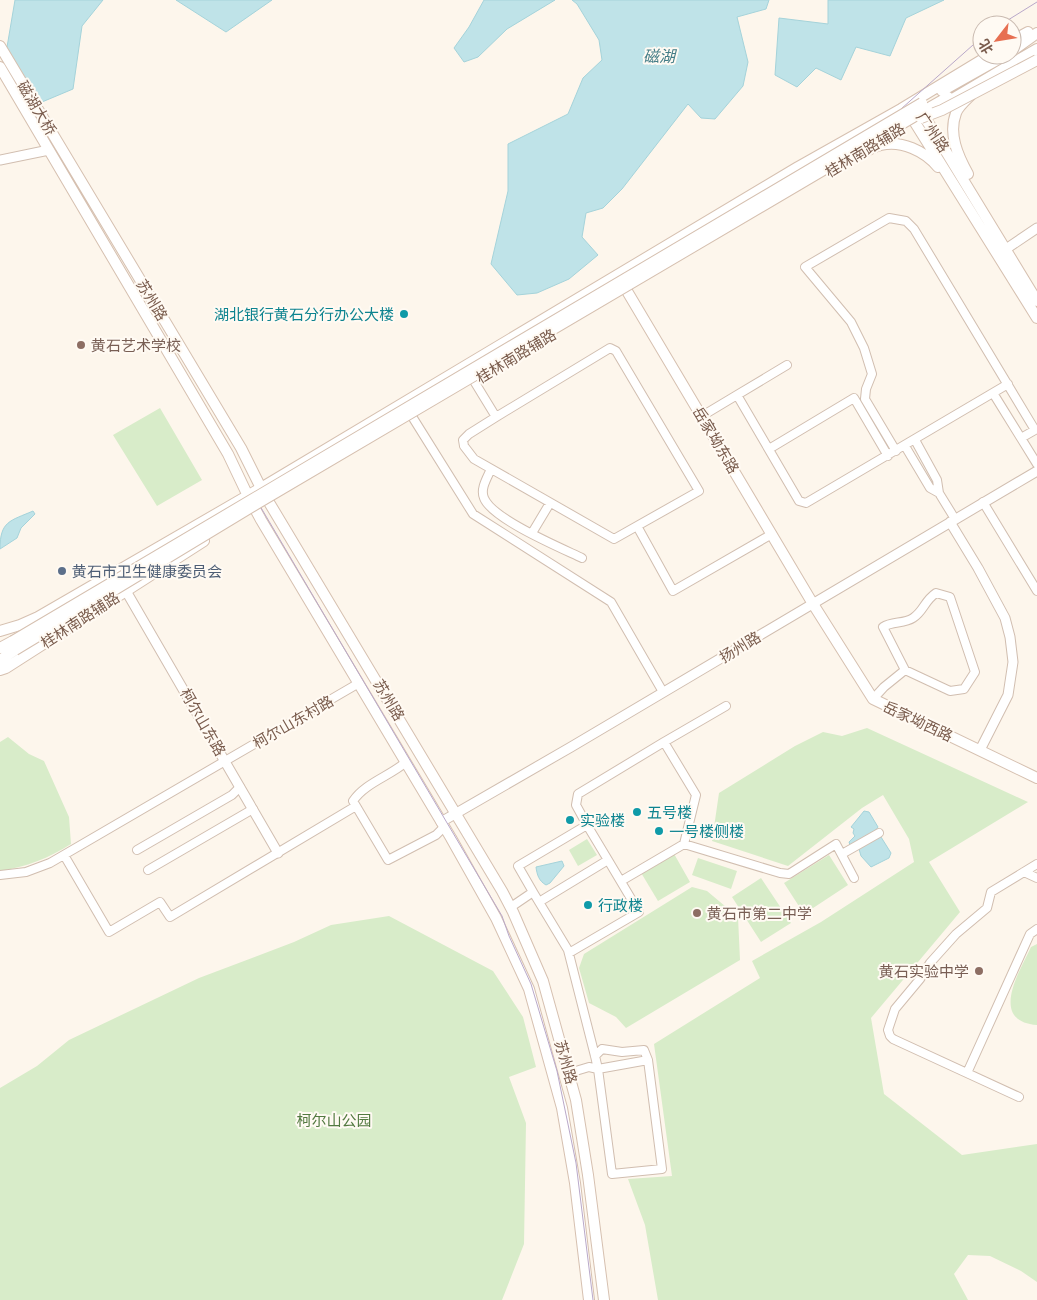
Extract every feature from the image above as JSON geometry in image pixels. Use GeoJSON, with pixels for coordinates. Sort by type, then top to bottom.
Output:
{"type":"FeatureCollection","features":[{"type":"Feature","properties":{"kind":"main road"},"geometry":{"type":"LineString","coordinates":[[1022,35],[1037,26]]}},
{"type":"Feature","properties":{"kind":"main road"},"geometry":{"type":"LineString","coordinates":[[1022,43],[1037,32]]}},
{"type":"Feature","properties":{"kind":"main road"},"geometry":{"type":"LineString","coordinates":[[1022,46],[1037,38]]}},
{"type":"Feature","properties":{"kind":"main road"},"geometry":{"type":"LineString","coordinates":[[0,648],[14,645],[250,508],[1037,44]]}},
{"type":"Feature","properties":{"kind":"main road","name":"磁湖大桥"},"geometry":{"type":"LineString","coordinates":[[0,46],[59,145]]}},
{"type":"Feature","properties":{"kind":"main road","name":"桂林南路辅路"},"geometry":{"type":"LineString","coordinates":[[0,670],[14,663],[255,509],[413,418],[626,289],[1037,49]]}},
{"type":"Feature","properties":{"kind":"main road"},"geometry":{"type":"LineString","coordinates":[[897,127],[942,110],[1037,60]]}},
{"type":"Feature","properties":{"kind":"main road","name":"桂林南路辅路"},"geometry":{"type":"LineString","coordinates":[[0,631],[38,617],[248,496],[798,167],[973,65]]}},
{"type":"Feature","properties":{"kind":"main road"},"geometry":{"type":"LineString","coordinates":[[0,660],[14,645],[913,108],[989,65]]}},
{"type":"Feature","properties":{"kind":"main road","name":"磁湖大桥"},"geometry":{"type":"LineString","coordinates":[[0,67],[49,150]]}},
{"type":"Feature","properties":{"kind":"main road"},"geometry":{"type":"LineString","coordinates":[[1000,71],[980,86],[956,113],[953,131],[959,159],[998,225],[1004,246]]}},
{"type":"Feature","properties":{"kind":"main road","name":"广州路"},"geometry":{"type":"LineString","coordinates":[[912,102],[924,116],[1037,301]]}},
{"type":"Feature","properties":{"kind":"main road","name":"广州路"},"geometry":{"type":"LineString","coordinates":[[912,102],[914,122],[1037,318]]}},
{"type":"Feature","properties":{"kind":"main road"},"geometry":{"type":"LineString","coordinates":[[859,154],[879,145],[892,143],[907,145],[936,163],[957,192]]}},
{"type":"Feature","properties":{"kind":"main road","name":"苏州路"},"geometry":{"type":"LineString","coordinates":[[59,145],[241,448],[261,488],[510,907],[543,981],[576,1100],[604,1300]]}},
{"type":"Feature","properties":{"kind":"main road","name":"苏州路"},"geometry":{"type":"LineString","coordinates":[[49,150],[228,454],[255,509],[443,824],[496,918],[529,989],[562,1108],[589,1300]]}},
{"type":"Feature","properties":{"kind":"main road","name":"岳家坳东路"},"geometry":{"type":"LineString","coordinates":[[618,276],[813,604]]}},
{"type":"Feature","properties":{"kind":"main road","name":"岳家坳西路"},"geometry":{"type":"LineString","coordinates":[[813,604],[873,700],[1037,778]]}},
{"type":"Feature","properties":{"kind":"street"},"geometry":{"type":"LineString","coordinates":[[0,160],[49,150]]}},
{"type":"Feature","properties":{"kind":"street"},"geometry":{"type":"LineString","coordinates":[[896,451],[865,400],[866,389],[872,374],[864,348],[851,322],[805,267],[889,218],[906,221],[914,229],[1008,384],[1035,430],[1021,438]]}},
{"type":"Feature","properties":{"kind":"street"},"geometry":{"type":"LineString","coordinates":[[1004,246],[1037,228]]}},
{"type":"Feature","properties":{"kind":"street"},"geometry":{"type":"LineString","coordinates":[[610,348],[616,352],[699,491],[614,539],[474,460],[464,446],[463,440],[496,417],[610,348]]}},
{"type":"Feature","properties":{"kind":"street"},"geometry":{"type":"LineString","coordinates":[[702,416],[786,364]]}},
{"type":"Feature","properties":{"kind":"street"},"geometry":{"type":"LineString","coordinates":[[474,381],[496,417]]}},
{"type":"Feature","properties":{"kind":"street"},"geometry":{"type":"LineString","coordinates":[[737,395],[799,501],[806,503],[1008,384]]}},
{"type":"Feature","properties":{"kind":"street"},"geometry":{"type":"LineString","coordinates":[[769,450],[866,389]]}},
{"type":"Feature","properties":{"kind":"street"},"geometry":{"type":"LineString","coordinates":[[993,393],[1037,464]]}},
{"type":"Feature","properties":{"kind":"street"},"geometry":{"type":"LineString","coordinates":[[854,398],[888,456]]}},
{"type":"Feature","properties":{"kind":"street"},"geometry":{"type":"LineString","coordinates":[[413,418],[473,514],[611,602],[664,692]]}},
{"type":"Feature","properties":{"kind":"street"},"geometry":{"type":"LineString","coordinates":[[915,440],[937,480],[939,492],[953,520],[1005,618],[1010,638],[1013,662],[1008,695],[980,750]]}},
{"type":"Feature","properties":{"kind":"street"},"geometry":{"type":"LineString","coordinates":[[905,446],[930,488],[939,492]]}},
{"type":"Feature","properties":{"kind":"street"},"geometry":{"type":"LineString","coordinates":[[491,469],[484,486],[483,497],[488,506],[505,519],[582,558]]}},
{"type":"Feature","properties":{"kind":"street","name":"扬州路"},"geometry":{"type":"LineString","coordinates":[[443,824],[455,814],[1037,471]]}},
{"type":"Feature","properties":{"kind":"street"},"geometry":{"type":"LineString","coordinates":[[984,502],[1037,591]]}},
{"type":"Feature","properties":{"kind":"street"},"geometry":{"type":"LineString","coordinates":[[532,533],[550,503]]}},
{"type":"Feature","properties":{"kind":"street"},"geometry":{"type":"LineString","coordinates":[[637,526],[673,591],[772,534]]}},
{"type":"Feature","properties":{"kind":"street","name":"柯尔山东路"},"geometry":{"type":"LineString","coordinates":[[126,591],[278,852]]}},
{"type":"Feature","properties":{"kind":"street"},"geometry":{"type":"LineString","coordinates":[[936,592],[950,597],[975,672],[964,689],[950,691],[905,670],[883,627],[889,623],[910,620],[920,612],[928,599],[936,592]]}},
{"type":"Feature","properties":{"kind":"street"},"geometry":{"type":"LineString","coordinates":[[873,700],[884,687],[905,670]]}},
{"type":"Feature","properties":{"kind":"street","name":"柯尔山东村路"},"geometry":{"type":"LineString","coordinates":[[0,875],[35,869],[64,855],[359,683]]}},
{"type":"Feature","properties":{"kind":"street"},"geometry":{"type":"LineString","coordinates":[[569,953],[639,912],[586,825],[576,805],[578,794],[726,706]]}},
{"type":"Feature","properties":{"kind":"street"},"geometry":{"type":"LineString","coordinates":[[621,881],[684,844],[696,795],[664,742]]}},
{"type":"Feature","properties":{"kind":"street"},"geometry":{"type":"LineString","coordinates":[[406,762],[398,769],[358,792],[353,801],[388,860],[436,836],[443,824]]}},
{"type":"Feature","properties":{"kind":"street"},"geometry":{"type":"LineString","coordinates":[[138,850],[232,795],[240,786]]}},
{"type":"Feature","properties":{"kind":"street"},"geometry":{"type":"LineString","coordinates":[[64,855],[109,932],[160,902],[170,917],[356,806]]}},
{"type":"Feature","properties":{"kind":"street"},"geometry":{"type":"LineString","coordinates":[[148,870],[253,809]]}},
{"type":"Feature","properties":{"kind":"street"},"geometry":{"type":"LineString","coordinates":[[586,825],[518,866],[569,953],[598,1069],[612,1174],[662,1169],[648,1060],[644,1050],[622,1052],[602,1049],[595,1056]]}},
{"type":"Feature","properties":{"kind":"street"},"geometry":{"type":"LineString","coordinates":[[842,854],[876,835]]}},
{"type":"Feature","properties":{"kind":"street"},"geometry":{"type":"LineString","coordinates":[[684,844],[780,873],[790,874],[836,844],[854,878]]}},
{"type":"Feature","properties":{"kind":"street"},"geometry":{"type":"LineString","coordinates":[[539,902],[608,860]]}},
{"type":"Feature","properties":{"kind":"street"},"geometry":{"type":"LineString","coordinates":[[1019,1097],[890,1036],[888,1030],[894,1010],[920,979],[930,963],[956,934],[987,908],[992,892],[1037,864]]}},
{"type":"Feature","properties":{"kind":"street"},"geometry":{"type":"LineString","coordinates":[[1024,872],[1037,878]]}},
{"type":"Feature","properties":{"kind":"street"},"geometry":{"type":"LineString","coordinates":[[510,907],[533,892]]}},
{"type":"Feature","properties":{"kind":"street"},"geometry":{"type":"LineString","coordinates":[[967,1073],[1030,934],[1037,929]]}},
{"type":"Feature","properties":{"kind":"street"},"geometry":{"type":"LineString","coordinates":[[569,1073],[589,1067],[598,1069],[648,1060]]}},
{"type":"Feature","properties":{"kind":"green space"},"geometry":{"type":"Polygon","coordinates":[[[160,408],[202,480],[157,506],[113,435],[160,408]]]}},
{"type":"Feature","properties":{"kind":"green space"},"geometry":{"type":"Polygon","coordinates":[[[867,728],[1028,802],[929,862],[960,912],[871,1018],[884,1094],[962,1155],[1037,1144],[1037,1282],[1021,1271],[990,1256],[968,1255],[954,1274],[968,1300],[658,1300],[645,1225],[628,1179],[672,1176],[654,1044],[760,978],[752,961],[821,922],[914,862],[909,839],[883,795],[862,808],[788,866],[712,841],[719,793],[795,746],[823,732],[842,736],[867,728]]]}},
{"type":"Feature","properties":{"kind":"green space"},"geometry":{"type":"Polygon","coordinates":[[[8,737],[29,754],[44,761],[69,817],[71,844],[37,861],[0,871],[0,742],[8,737]]]}},
{"type":"Feature","properties":{"kind":"green space"},"geometry":{"type":"Polygon","coordinates":[[[587,839],[597,855],[578,866],[569,850],[587,839]]]}},
{"type":"Feature","properties":{"kind":"green space"},"geometry":{"type":"Polygon","coordinates":[[[673,852],[690,882],[658,901],[640,871],[673,852]]]}},
{"type":"Feature","properties":{"kind":"green space"},"geometry":{"type":"Polygon","coordinates":[[[829,855],[848,885],[804,914],[784,883],[829,855]]]}},
{"type":"Feature","properties":{"kind":"green space"},"geometry":{"type":"Polygon","coordinates":[[[698,858],[737,871],[731,889],[692,875],[698,858]]]}},
{"type":"Feature","properties":{"kind":"green space"},"geometry":{"type":"Polygon","coordinates":[[[761,878],[791,923],[761,942],[732,897],[761,878]]]}},
{"type":"Feature","properties":{"kind":"green space"},"geometry":{"type":"Polygon","coordinates":[[[692,887],[707,891],[738,917],[740,960],[626,1028],[616,1017],[589,1003],[579,968],[584,954],[692,887]]]}},
{"type":"Feature","properties":{"kind":"green space","name":"柯尔山公园"},"geometry":{"type":"Polygon","coordinates":[[[389,916],[493,971],[523,1017],[536,1067],[509,1077],[526,1123],[524,1244],[502,1300],[0,1300],[0,1088],[37,1066],[69,1040],[199,978],[294,942],[331,925],[389,916]]]}},
{"type":"Feature","properties":{"kind":"green space"},"geometry":{"type":"Polygon","coordinates":[[[1037,944],[1037,1025],[1022,1021],[1014,1014],[1011,1005],[1011,994],[1020,969],[1031,947],[1037,944]]]}},
{"type":"Feature","properties":{"kind":"water"},"geometry":{"type":"Polygon","coordinates":[[[15,0],[103,0],[82,26],[73,89],[42,102],[23,89],[6,53],[15,0]]]}},
{"type":"Feature","properties":{"kind":"water"},"geometry":{"type":"Polygon","coordinates":[[[176,0],[272,0],[226,32],[176,0]]]}},
{"type":"Feature","properties":{"kind":"water"},"geometry":{"type":"Polygon","coordinates":[[[484,0],[555,0],[507,29],[478,57],[464,62],[454,48],[469,27],[484,0]]]}},
{"type":"Feature","properties":{"kind":"water","name":"磁湖"},"geometry":{"type":"Polygon","coordinates":[[[572,0],[769,0],[766,9],[737,17],[748,62],[743,86],[715,119],[701,118],[688,104],[622,189],[603,208],[586,213],[582,237],[598,255],[569,279],[537,293],[517,295],[491,264],[508,191],[508,144],[568,114],[583,78],[602,60],[599,40],[577,4],[572,0]]]}},
{"type":"Feature","properties":{"kind":"water"},"geometry":{"type":"Polygon","coordinates":[[[828,0],[944,0],[906,18],[890,56],[856,47],[841,80],[816,68],[797,87],[775,75],[779,18],[828,24],[828,0]]]}},
{"type":"Feature","properties":{"kind":"water"},"geometry":{"type":"Polygon","coordinates":[[[33,511],[35,514],[21,528],[17,538],[0,549],[0,540],[4,527],[12,520],[33,511]]]}},
{"type":"Feature","properties":{"kind":"water"},"geometry":{"type":"Polygon","coordinates":[[[864,811],[869,812],[878,827],[875,831],[850,845],[849,842],[855,836],[853,833],[854,829],[851,827],[864,811]]]}},
{"type":"Feature","properties":{"kind":"water"},"geometry":{"type":"Polygon","coordinates":[[[881,837],[891,853],[889,858],[871,867],[861,856],[859,849],[881,837]]]}},
{"type":"Feature","properties":{"kind":"water"},"geometry":{"type":"Polygon","coordinates":[[[562,861],[564,866],[550,883],[546,885],[542,882],[536,867],[562,861]]]}},
{"type":"Feature","properties":{"kind":"tram line"},"geometry":{"type":"LineString","coordinates":[[1016,15],[1037,2]]}},
{"type":"Feature","properties":{"kind":"tram line"},"geometry":{"type":"LineString","coordinates":[[593,1300],[576,1163],[557,1071],[531,984],[502,916],[260,506],[259,500],[262,495],[270,490],[892,121],[901,109],[972,46]]}},
{"type":"Feature","properties":{"kind":"place","name":"湖北银行黄石分行办公大楼"},"geometry":{"type":"Point","coordinates":[404,314]}},
{"type":"Feature","properties":{"kind":"place","name":"黄石艺术学校"},"geometry":{"type":"Point","coordinates":[81,345]}},
{"type":"Feature","properties":{"kind":"place","name":"黄石市卫生健康委员会"},"geometry":{"type":"Point","coordinates":[62,571]}},
{"type":"Feature","properties":{"kind":"place","name":"五号楼"},"geometry":{"type":"Point","coordinates":[637,812]}},
{"type":"Feature","properties":{"kind":"place","name":"实验楼"},"geometry":{"type":"Point","coordinates":[570,820]}},
{"type":"Feature","properties":{"kind":"place","name":"一号楼侧楼"},"geometry":{"type":"Point","coordinates":[659,831]}},
{"type":"Feature","properties":{"kind":"place","name":"行政楼"},"geometry":{"type":"Point","coordinates":[588,905]}},
{"type":"Feature","properties":{"kind":"place","name":"黄石市第二中学"},"geometry":{"type":"Point","coordinates":[697,913]}},
{"type":"Feature","properties":{"kind":"place","name":"黄石实验中学"},"geometry":{"type":"Point","coordinates":[979,971]}}]}
